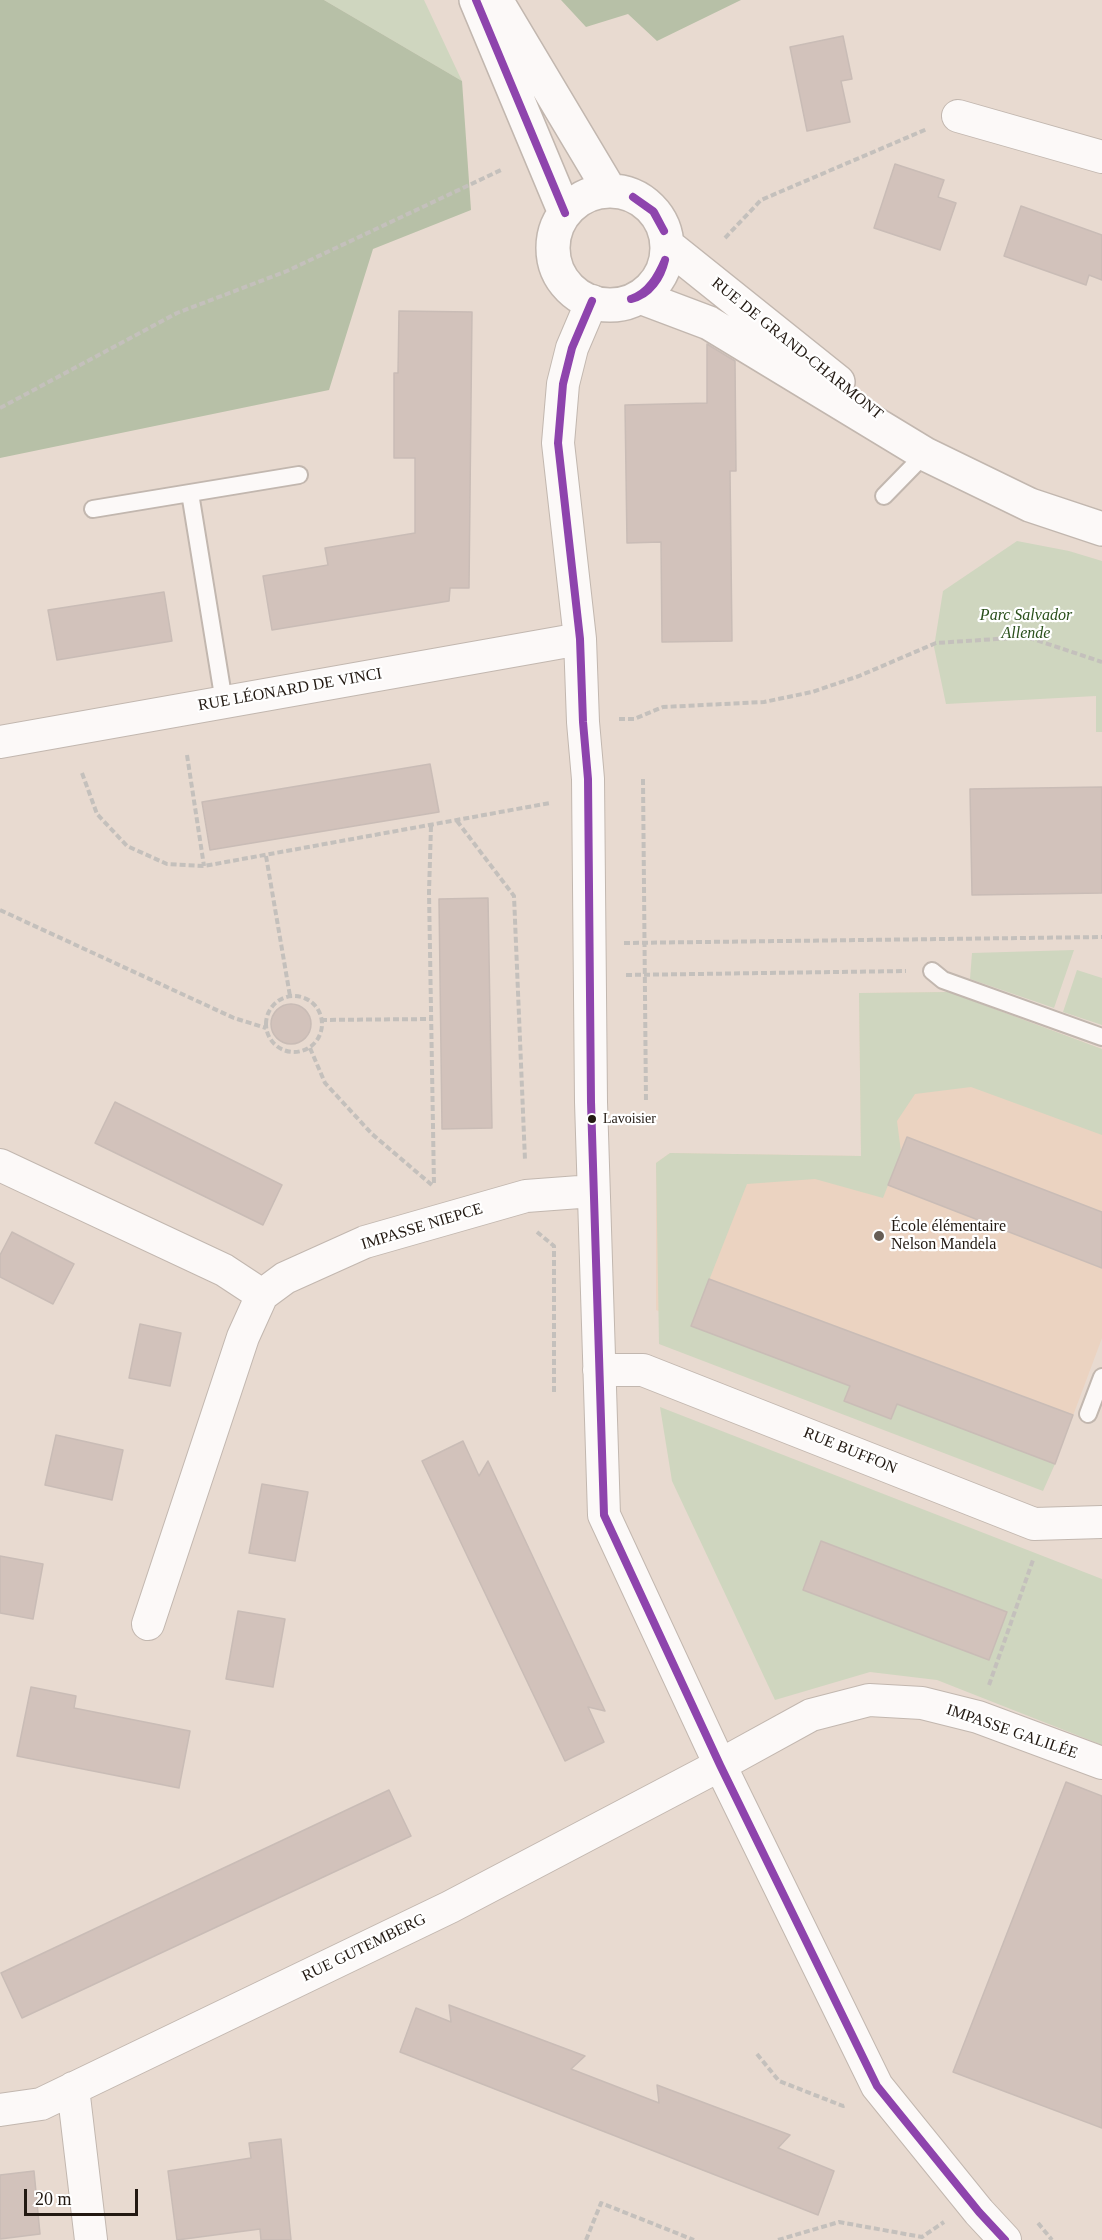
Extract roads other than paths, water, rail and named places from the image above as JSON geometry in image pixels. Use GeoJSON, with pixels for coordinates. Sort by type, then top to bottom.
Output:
{"type":"FeatureCollection","features":[{"type":"Feature","properties":{"kind":"street"},"geometry":{"type":"LineString","coordinates":[[476,0],[565,213]]}},
{"type":"Feature","properties":{"kind":"street"},"geometry":{"type":"LineString","coordinates":[[496,0],[610,191]]}},
{"type":"Feature","properties":{"kind":"street"},"geometry":{"type":"LineString","coordinates":[[958,116],[1102,157]]}},
{"type":"Feature","properties":{"kind":"street"},"geometry":{"type":"LineString","coordinates":[[610,191],[627,193],[643,201],[656,213],[664,228],[667,245],[666,260],[652,287],[640,297],[624,303],[608,304],[592,301],[576,293],[563,280],[556,264],[553,246],[557,228],[565,213],[578,201],[593,193],[610,191]]}},
{"type":"Feature","properties":{"kind":"street","name":"RUE DE GRAND-CHARMONT"},"geometry":{"type":"LineString","coordinates":[[667,245],[723,288],[925,454]]}},
{"type":"Feature","properties":{"kind":"street","name":"RUE DE GRAND-CHARMONT"},"geometry":{"type":"LineString","coordinates":[[640,297],[709,323],[925,454],[1030,505],[1102,529]]}},
{"type":"Feature","properties":{"kind":"street"},"geometry":{"type":"LineString","coordinates":[[592,301],[572,348],[563,384],[558,443],[580,639],[588,779],[594,1191],[604,1515],[720,1765],[877,2086],[1005,2240]]}},
{"type":"Feature","properties":{"kind":"street","name":"RUE LÉONARD DE VINCI"},"geometry":{"type":"LineString","coordinates":[[0,742],[580,639]]}},
{"type":"Feature","properties":{"kind":"street"},"geometry":{"type":"LineString","coordinates":[[0,1165],[224,1270],[262,1295]]}},
{"type":"Feature","properties":{"kind":"street","name":"IMPASSE NIEPCE"},"geometry":{"type":"LineString","coordinates":[[148,1624],[243,1337],[262,1295],[285,1278],[365,1242],[526,1196],[594,1191]]}},
{"type":"Feature","properties":{"kind":"street","name":"RUE BUFFON"},"geometry":{"type":"LineString","coordinates":[[599,1370],[643,1370],[1034,1524],[1102,1522]]}},
{"type":"Feature","properties":{"kind":"street","name":"IMPASSE GALILÉE"},"geometry":{"type":"LineString","coordinates":[[720,1765],[810,1714],[869,1700],[921,1703],[978,1717],[1102,1763]]}},
{"type":"Feature","properties":{"kind":"street","name":"RUE GUTEMBERG"},"geometry":{"type":"LineString","coordinates":[[0,2110],[41,2104],[450,1907],[720,1765]]}},
{"type":"Feature","properties":{"kind":"street"},"geometry":{"type":"LineString","coordinates":[[73,2088],[91,2240]]}},
{"type":"Feature","properties":{"kind":"lane"},"geometry":{"type":"LineString","coordinates":[[884,496],[925,454]]}},
{"type":"Feature","properties":{"kind":"lane"},"geometry":{"type":"LineString","coordinates":[[93,509],[299,475]]}},
{"type":"Feature","properties":{"kind":"lane"},"geometry":{"type":"LineString","coordinates":[[190,493],[224,702]]}},
{"type":"Feature","properties":{"kind":"lane"},"geometry":{"type":"LineString","coordinates":[[932,971],[943,980],[1102,1037]]}},
{"type":"Feature","properties":{"kind":"lane"},"geometry":{"type":"LineString","coordinates":[[1088,1414],[1102,1377]]}},
{"type":"Feature","properties":{"kind":"place","name":"Lavoisier"},"geometry":{"type":"Point","coordinates":[592,1119]}},
{"type":"Feature","properties":{"kind":"place","name":"École élémentaire Nelson Mandela"},"geometry":{"type":"Point","coordinates":[879,1236]}},
{"type":"Feature","properties":{"kind":"park label","name":"Parc Salvador Allende"},"geometry":{"type":"Point","coordinates":[1026,625]}}]}
